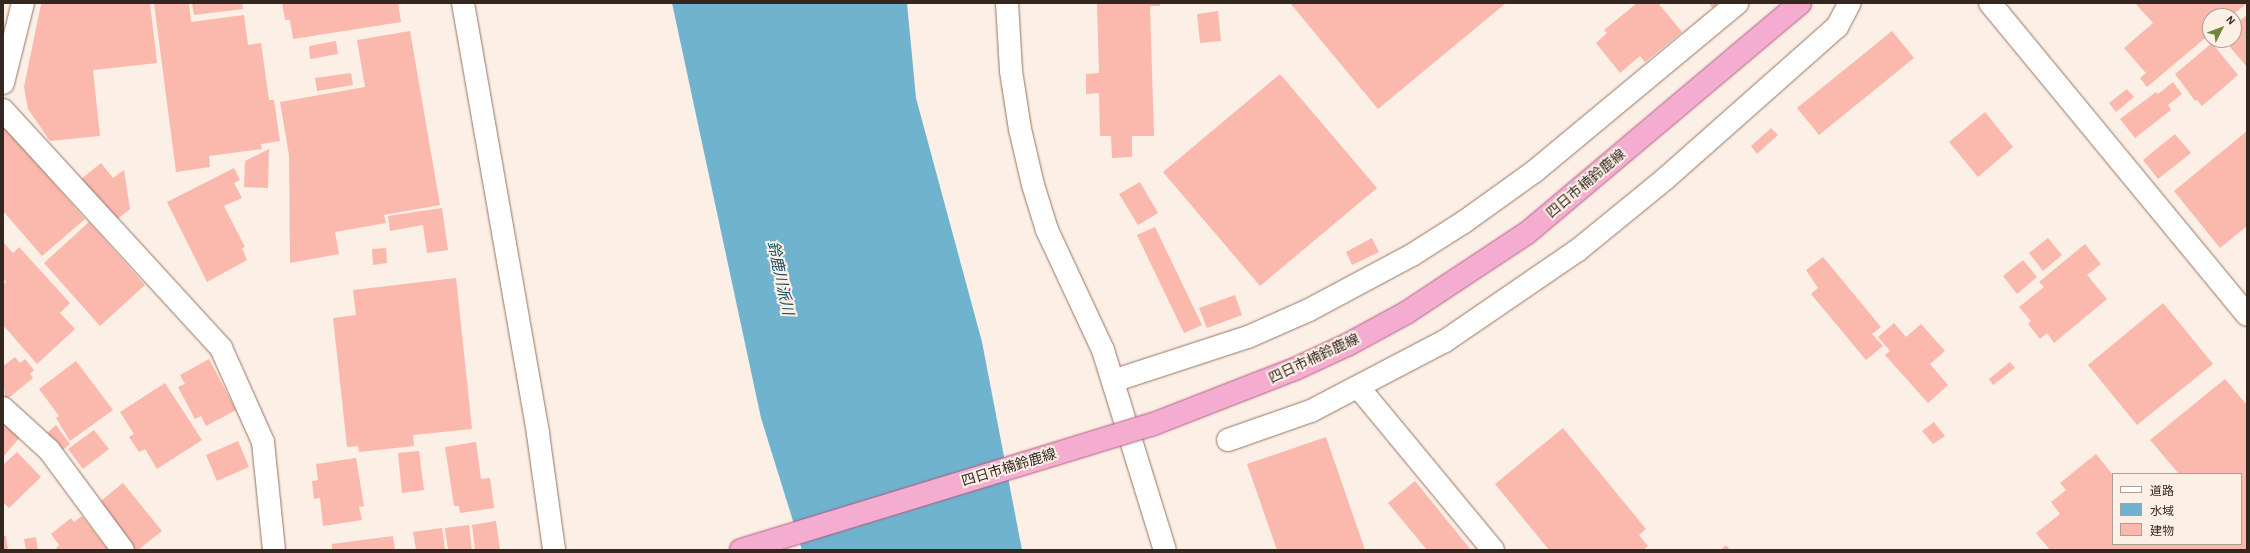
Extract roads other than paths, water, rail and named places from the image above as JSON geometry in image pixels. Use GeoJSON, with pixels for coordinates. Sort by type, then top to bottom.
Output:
{"type":"FeatureCollection","features":[{"type":"Feature","properties":{"kind":"main road","name":"四日市楠鈴鹿線"},"geometry":{"type":"LineString","coordinates":[[741,550],[1151,425],[1295,369],[1347,345],[1406,313],[1527,233],[1800,3]]}},
{"type":"Feature","properties":{"kind":"street"},"geometry":{"type":"LineString","coordinates":[[3,83],[23,3]]}},
{"type":"Feature","properties":{"kind":"street"},"geometry":{"type":"LineString","coordinates":[[463,3],[538,434],[554,550]]}},
{"type":"Feature","properties":{"kind":"street"},"geometry":{"type":"LineString","coordinates":[[1008,3],[1012,72],[1020,129],[1033,185],[1048,230],[1103,350],[1165,550]]}},
{"type":"Feature","properties":{"kind":"street"},"geometry":{"type":"LineString","coordinates":[[1113,381],[1248,337],[1316,307],[1419,251],[1471,218],[1535,171],[1737,3]]}},
{"type":"Feature","properties":{"kind":"street"},"geometry":{"type":"LineString","coordinates":[[1228,440],[1310,411],[1359,388],[1446,341],[1578,250],[1665,179],[1837,27],[1850,3]]}},
{"type":"Feature","properties":{"kind":"street"},"geometry":{"type":"LineString","coordinates":[[1990,3],[2247,315]]}},
{"type":"Feature","properties":{"kind":"street"},"geometry":{"type":"LineString","coordinates":[[3,110],[221,348],[263,442],[274,550]]}},
{"type":"Feature","properties":{"kind":"street"},"geometry":{"type":"LineString","coordinates":[[1359,388],[1493,550]]}},
{"type":"Feature","properties":{"kind":"street"},"geometry":{"type":"LineString","coordinates":[[3,408],[48,450],[124,550]]}},
{"type":"Feature","properties":{"kind":"water","name":"鈴鹿川派川"},"geometry":{"type":"Polygon","coordinates":[[[672,3],[907,3],[916,98],[982,342],[1022,550],[802,550],[761,418],[672,3]]]}}]}
